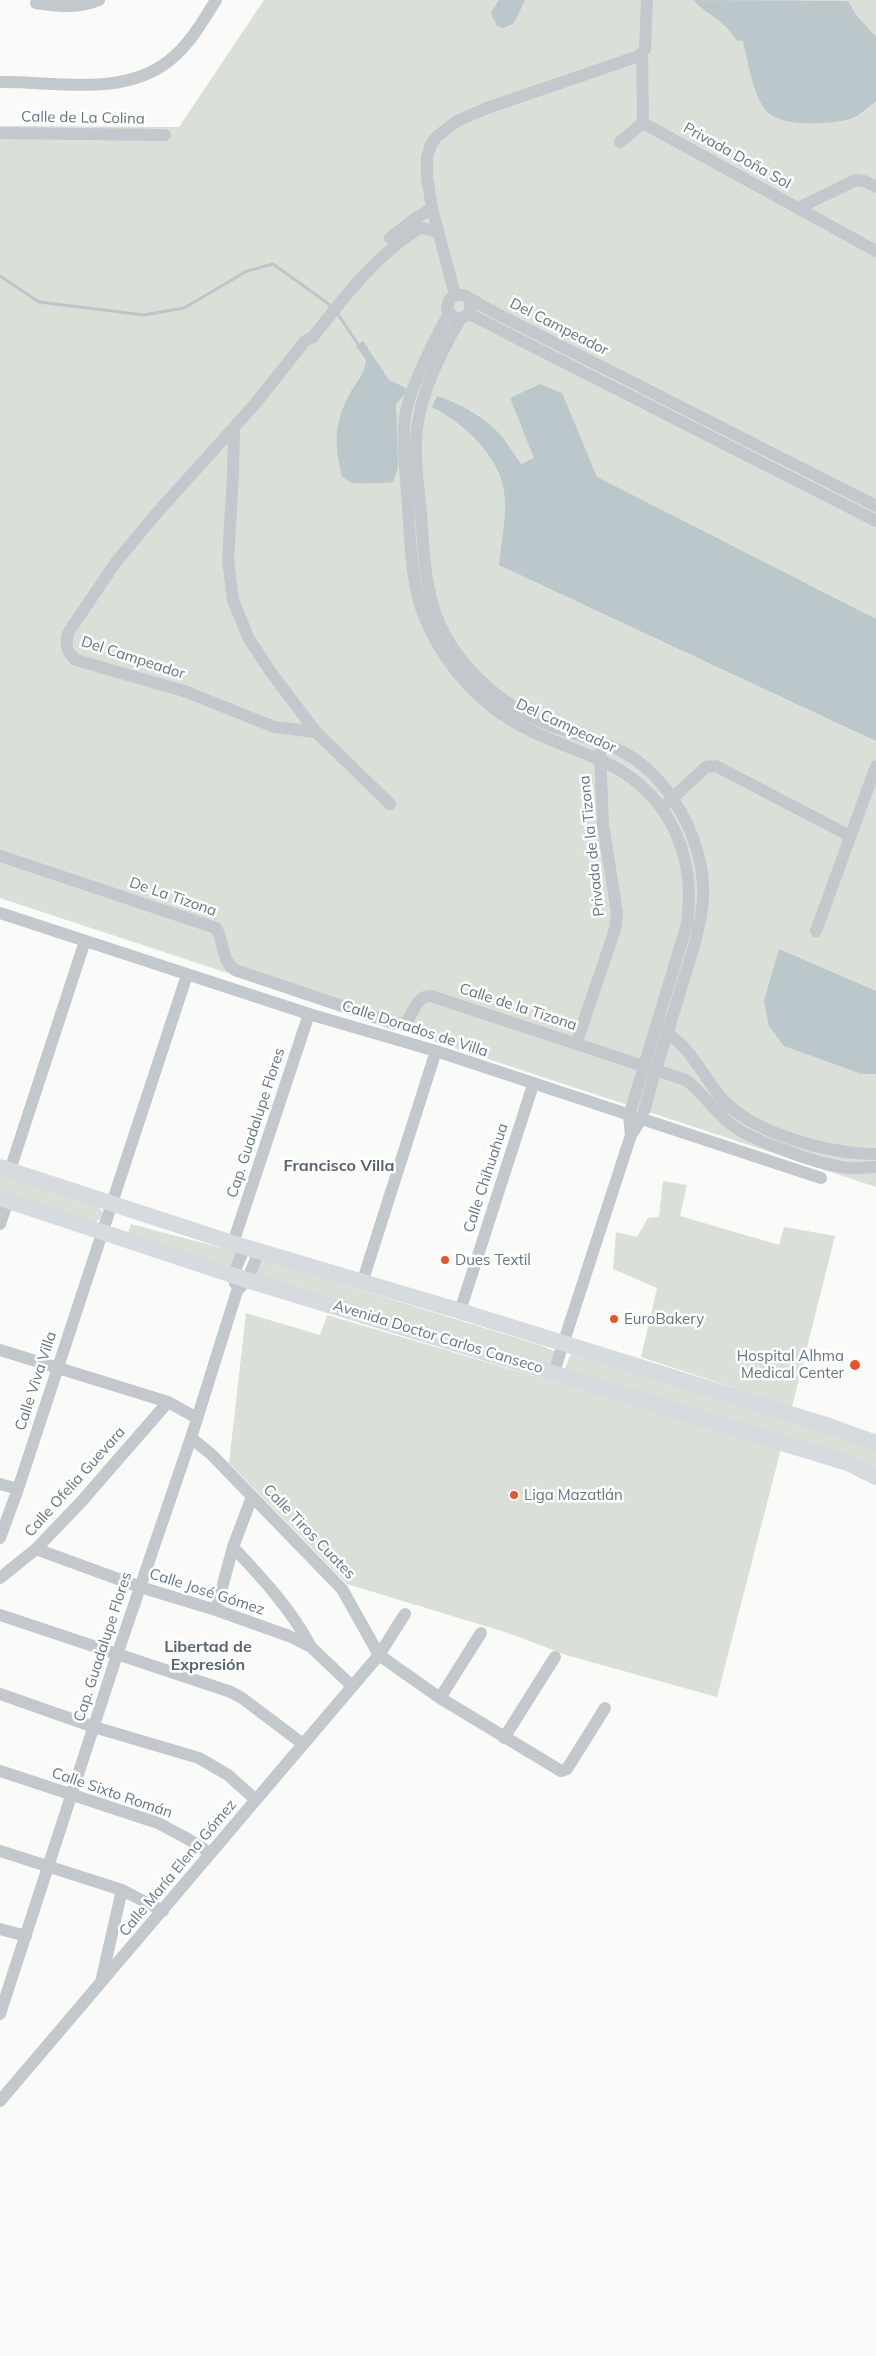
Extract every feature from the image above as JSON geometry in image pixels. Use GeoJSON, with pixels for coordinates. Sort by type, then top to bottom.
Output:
{"type":"FeatureCollection","features":[{"type":"Feature","properties":{"kind":"main road","name":"Avenida Doctor Carlos Canseco"},"geometry":{"type":"LineString","coordinates":[[5,1169],[111,1205],[792,1414],[876,1443]]}},
{"type":"Feature","properties":{"kind":"main road","name":"Avenida Doctor Carlos Canseco"},"geometry":{"type":"LineString","coordinates":[[4,1199],[239,1282],[554,1372],[783,1442],[848,1462],[876,1477]]}},
{"type":"Feature","properties":{"kind":"main road"},"geometry":{"type":"LineString","coordinates":[[783,1442],[777,1428],[779,1422],[792,1414]]}},
{"type":"Feature","properties":{"kind":"main road"},"geometry":{"type":"LineString","coordinates":[[822,1454],[840,1448],[845,1432]]}},
{"type":"Feature","properties":{"kind":"street"},"geometry":{"type":"LineString","coordinates":[[36,3],[69,7],[84,6],[99,0]]}},
{"type":"Feature","properties":{"kind":"street"},"geometry":{"type":"LineString","coordinates":[[0,82],[104,85],[135,79],[170,61],[183,49],[216,0]]}},
{"type":"Feature","properties":{"kind":"street"},"geometry":{"type":"LineString","coordinates":[[620,142],[643,123],[642,54],[645,49],[647,0]]}},
{"type":"Feature","properties":{"kind":"street","name":"Del Campeador"},"geometry":{"type":"LineString","coordinates":[[642,54],[487,108],[446,128],[431,145],[427,157],[427,177],[438,232],[462,296],[471,302],[422,370],[405,417],[410,552],[418,600],[426,620],[452,655],[472,689],[506,717],[530,730],[600,759],[636,780],[670,821],[683,852],[690,881],[687,924],[656,1027],[650,1068]]}},
{"type":"Feature","properties":{"kind":"street","name":"Privada Doña Sol"},"geometry":{"type":"LineString","coordinates":[[643,123],[876,252]]}},
{"type":"Feature","properties":{"kind":"street","name":"Calle de La Colina"},"geometry":{"type":"LineString","coordinates":[[0,133],[165,135]]}},
{"type":"Feature","properties":{"kind":"street"},"geometry":{"type":"LineString","coordinates":[[798,208],[856,180],[864,181],[876,187]]}},
{"type":"Feature","properties":{"kind":"street","name":"Del Campeador"},"geometry":{"type":"LineString","coordinates":[[316,732],[274,727],[184,691],[76,660],[66,649],[65,642],[68,633],[116,562],[155,515],[234,429],[305,341],[307,333],[325,316],[355,273],[376,252],[414,220],[432,208]]}},
{"type":"Feature","properties":{"kind":"street","name":"Del Campeador"},"geometry":{"type":"LineString","coordinates":[[335,303],[380,257],[400,240],[422,228],[438,232]]}},
{"type":"Feature","properties":{"kind":"street","name":"Del Campeador"},"geometry":{"type":"LineString","coordinates":[[462,296],[747,440],[874,512],[740,452],[613,387],[460,315],[449,300],[462,296]]}},
{"type":"Feature","properties":{"kind":"street"},"geometry":{"type":"LineString","coordinates":[[613,387],[619,375]]}},
{"type":"Feature","properties":{"kind":"street"},"geometry":{"type":"LineString","coordinates":[[234,429],[228,560],[233,600],[249,639],[270,671],[316,732],[390,804]]}},
{"type":"Feature","properties":{"kind":"street"},"geometry":{"type":"LineString","coordinates":[[740,452],[747,440]]}},
{"type":"Feature","properties":{"kind":"street","name":"Del Campeador"},"geometry":{"type":"LineString","coordinates":[[452,655],[509,704],[543,723],[620,750],[654,775],[673,798],[696,849],[703,895],[699,928],[668,1034],[650,1068]]}},
{"type":"Feature","properties":{"kind":"street","name":"Privada de la Tizona"},"geometry":{"type":"LineString","coordinates":[[577,1042],[615,929],[617,912],[603,824],[600,759],[602,743]]}},
{"type":"Feature","properties":{"kind":"street"},"geometry":{"type":"LineString","coordinates":[[661,808],[706,767],[716,766],[850,836]]}},
{"type":"Feature","properties":{"kind":"street"},"geometry":{"type":"LineString","coordinates":[[816,930],[876,766]]}},
{"type":"Feature","properties":{"kind":"street","name":"De La Tizona"},"geometry":{"type":"LineString","coordinates":[[0,856],[216,928],[219,933],[224,957],[228,965],[235,970],[395,1024]]}},
{"type":"Feature","properties":{"kind":"street","name":"Calle Dorados de Villa"},"geometry":{"type":"LineString","coordinates":[[0,913],[309,1014],[436,1051],[533,1085],[821,1178]]}},
{"type":"Feature","properties":{"kind":"street"},"geometry":{"type":"LineString","coordinates":[[5,1169],[85,941]]}},
{"type":"Feature","properties":{"kind":"street"},"geometry":{"type":"LineString","coordinates":[[111,1205],[187,974]]}},
{"type":"Feature","properties":{"kind":"street","name":"Calle de la Tizona"},"geometry":{"type":"LineString","coordinates":[[395,1024],[404,1024],[410,1019],[418,1001],[425,996],[431,996],[577,1042],[650,1068]]}},
{"type":"Feature","properties":{"kind":"street","name":"Cap. Guadalupe Flores"},"geometry":{"type":"LineString","coordinates":[[1,2009],[50,1867],[71,1795],[117,1655],[192,1438],[239,1282],[246,1247],[309,1014]]}},
{"type":"Feature","properties":{"kind":"street"},"geometry":{"type":"LineString","coordinates":[[656,1027],[681,1042],[721,1097],[756,1123],[830,1150],[858,1154],[876,1154]]}},
{"type":"Feature","properties":{"kind":"street"},"geometry":{"type":"LineString","coordinates":[[362,1283],[436,1051]]}},
{"type":"Feature","properties":{"kind":"street"},"geometry":{"type":"LineString","coordinates":[[554,1372],[565,1344],[650,1068],[686,1080],[694,1086],[714,1110],[736,1128],[769,1143],[832,1165],[862,1169],[876,1167]]}},
{"type":"Feature","properties":{"kind":"street"},"geometry":{"type":"LineString","coordinates":[[694,1086],[703,1074]]}},
{"type":"Feature","properties":{"kind":"street","name":"Calle Chihuahua"},"geometry":{"type":"LineString","coordinates":[[460,1311],[533,1085]]}},
{"type":"Feature","properties":{"kind":"street"},"geometry":{"type":"LineString","coordinates":[[0,1224],[4,1199]]}},
{"type":"Feature","properties":{"kind":"street","name":"Calle Viva Villa"},"geometry":{"type":"LineString","coordinates":[[0,1538],[18,1489],[111,1205]]}},
{"type":"Feature","properties":{"kind":"street"},"geometry":{"type":"LineString","coordinates":[[0,1350],[168,1402],[197,1418]]}},
{"type":"Feature","properties":{"kind":"street","name":"Calle Ofelia Guevara"},"geometry":{"type":"LineString","coordinates":[[0,1578],[36,1550],[81,1502],[168,1402]]}},
{"type":"Feature","properties":{"kind":"street","name":"Calle Tiros Cuates"},"geometry":{"type":"LineString","coordinates":[[192,1438],[211,1454],[342,1589],[379,1655],[440,1698],[504,1738],[564,1772],[605,1708]]}},
{"type":"Feature","properties":{"kind":"street"},"geometry":{"type":"LineString","coordinates":[[0,1484],[18,1489]]}},
{"type":"Feature","properties":{"kind":"street"},"geometry":{"type":"LineString","coordinates":[[216,1610],[234,1547],[252,1497]]}},
{"type":"Feature","properties":{"kind":"street","name":"Calle José Gómez"},"geometry":{"type":"LineString","coordinates":[[234,1547],[265,1581],[301,1628],[311,1647]]}},
{"type":"Feature","properties":{"kind":"street","name":"Calle José Gómez"},"geometry":{"type":"LineString","coordinates":[[36,1550],[140,1587],[216,1610],[289,1636],[311,1647],[352,1686]]}},
{"type":"Feature","properties":{"kind":"street","name":"Calle María Elena Gómez"},"geometry":{"type":"LineString","coordinates":[[0,2101],[164,1911],[210,1853],[379,1655],[405,1614]]}},
{"type":"Feature","properties":{"kind":"street"},"geometry":{"type":"LineString","coordinates":[[0,1615],[231,1692],[304,1744]]}},
{"type":"Feature","properties":{"kind":"street"},"geometry":{"type":"LineString","coordinates":[[440,1698],[481,1634]]}},
{"type":"Feature","properties":{"kind":"street"},"geometry":{"type":"LineString","coordinates":[[504,1738],[555,1657]]}},
{"type":"Feature","properties":{"kind":"street"},"geometry":{"type":"LineString","coordinates":[[0,1694],[94,1727],[212,1764],[256,1800]]}},
{"type":"Feature","properties":{"kind":"street","name":"Calle Sixto Román"},"geometry":{"type":"LineString","coordinates":[[0,1771],[158,1823],[188,1838],[210,1853]]}},
{"type":"Feature","properties":{"kind":"street"},"geometry":{"type":"LineString","coordinates":[[0,1851],[122,1890],[164,1911]]}},
{"type":"Feature","properties":{"kind":"street"},"geometry":{"type":"LineString","coordinates":[[100,1985],[122,1890]]}},
{"type":"Feature","properties":{"kind":"street"},"geometry":{"type":"LineString","coordinates":[[0,1928],[26,1936]]}},
{"type":"Feature","properties":{"kind":"shaded area"},"geometry":{"type":"Polygon","coordinates":[[[264,0],[876,0],[876,1187],[0,898],[0,126],[179,127],[264,0]]]}},
{"type":"Feature","properties":{"kind":"shaded area"},"geometry":{"type":"Polygon","coordinates":[[[499,0],[525,0],[514,23],[503,28],[497,26],[491,13],[499,0]]]}},
{"type":"Feature","properties":{"kind":"shaded area"},"geometry":{"type":"Polygon","coordinates":[[[693,0],[848,1],[856,15],[876,37],[876,101],[855,117],[847,120],[802,123],[779,119],[770,114],[759,100],[743,41],[736,40],[727,28],[693,0]]]}},
{"type":"Feature","properties":{"kind":"shaded area"},"geometry":{"type":"Polygon","coordinates":[[[363,341],[389,380],[406,388],[405,394],[396,404],[398,468],[393,482],[352,483],[342,477],[337,446],[338,427],[343,408],[365,366],[366,360],[356,346],[363,341]]]}},
{"type":"Feature","properties":{"kind":"shaded area"},"geometry":{"type":"Polygon","coordinates":[[[540,384],[562,393],[597,477],[876,619],[876,741],[499,565],[505,500],[503,485],[498,471],[490,457],[470,433],[445,414],[432,407],[437,396],[473,412],[497,431],[521,464],[534,458],[510,398],[540,384]]]}},
{"type":"Feature","properties":{"kind":"shaded area"},"geometry":{"type":"Polygon","coordinates":[[[779,949],[876,991],[876,1074],[862,1074],[784,1046],[769,1026],[764,1001],[779,949]]]}},
{"type":"Feature","properties":{"kind":"shaded area"},"geometry":{"type":"Polygon","coordinates":[[[0,1173],[98,1207],[102,1211],[102,1217],[97,1221],[91,1221],[0,1195],[0,1173]]]}},
{"type":"Feature","properties":{"kind":"shaded area"},"geometry":{"type":"Polygon","coordinates":[[[663,1181],[687,1185],[680,1216],[779,1245],[784,1227],[835,1236],[792,1407],[641,1357],[657,1288],[613,1269],[616,1232],[637,1237],[648,1218],[659,1217],[663,1181]]]}},
{"type":"Feature","properties":{"kind":"shaded area"},"geometry":{"type":"Polygon","coordinates":[[[131,1224],[241,1253],[233,1271],[128,1233],[131,1224]]]}},
{"type":"Feature","properties":{"kind":"shaded area"},"geometry":{"type":"Polygon","coordinates":[[[263,1260],[540,1345],[558,1353],[555,1362],[549,1364],[251,1277],[263,1260]]]}},
{"type":"Feature","properties":{"kind":"shaded area","name":"Liga Mazatlán"},"geometry":{"type":"Polygon","coordinates":[[[246,1313],[320,1335],[327,1315],[781,1449],[717,1697],[566,1655],[508,1633],[347,1584],[229,1463],[246,1313]]]}},
{"type":"Feature","properties":{"kind":"shaded area"},"geometry":{"type":"Polygon","coordinates":[[[571,1354],[782,1415],[876,1450],[876,1471],[563,1373],[571,1354]]]}},
{"type":"Feature","properties":{"kind":"waterway"},"geometry":{"type":"LineString","coordinates":[[0,276],[39,302],[144,315],[184,308],[247,271],[273,264],[333,307]]}},
{"type":"Feature","properties":{"kind":"waterway"},"geometry":{"type":"LineString","coordinates":[[337,313],[360,347]]}},
{"type":"Feature","properties":{"kind":"place","name":"Dues Textil"},"geometry":{"type":"Point","coordinates":[445,1260]}},
{"type":"Feature","properties":{"kind":"place","name":"EuroBakery"},"geometry":{"type":"Point","coordinates":[614,1319]}},
{"type":"Feature","properties":{"kind":"place","name":"Hospital Alhma Medical Center"},"geometry":{"type":"Point","coordinates":[855,1365]}},
{"type":"Feature","properties":{"kind":"place","name":"Liga Mazatlán"},"geometry":{"type":"Point","coordinates":[514,1495]}},
{"type":"Feature","properties":{"kind":"district","name":"Francisco Villa"},"geometry":{"type":"Point","coordinates":[339,1166]}},
{"type":"Feature","properties":{"kind":"district","name":"Libertad de Expresión"},"geometry":{"type":"Point","coordinates":[208,1656]}}]}
